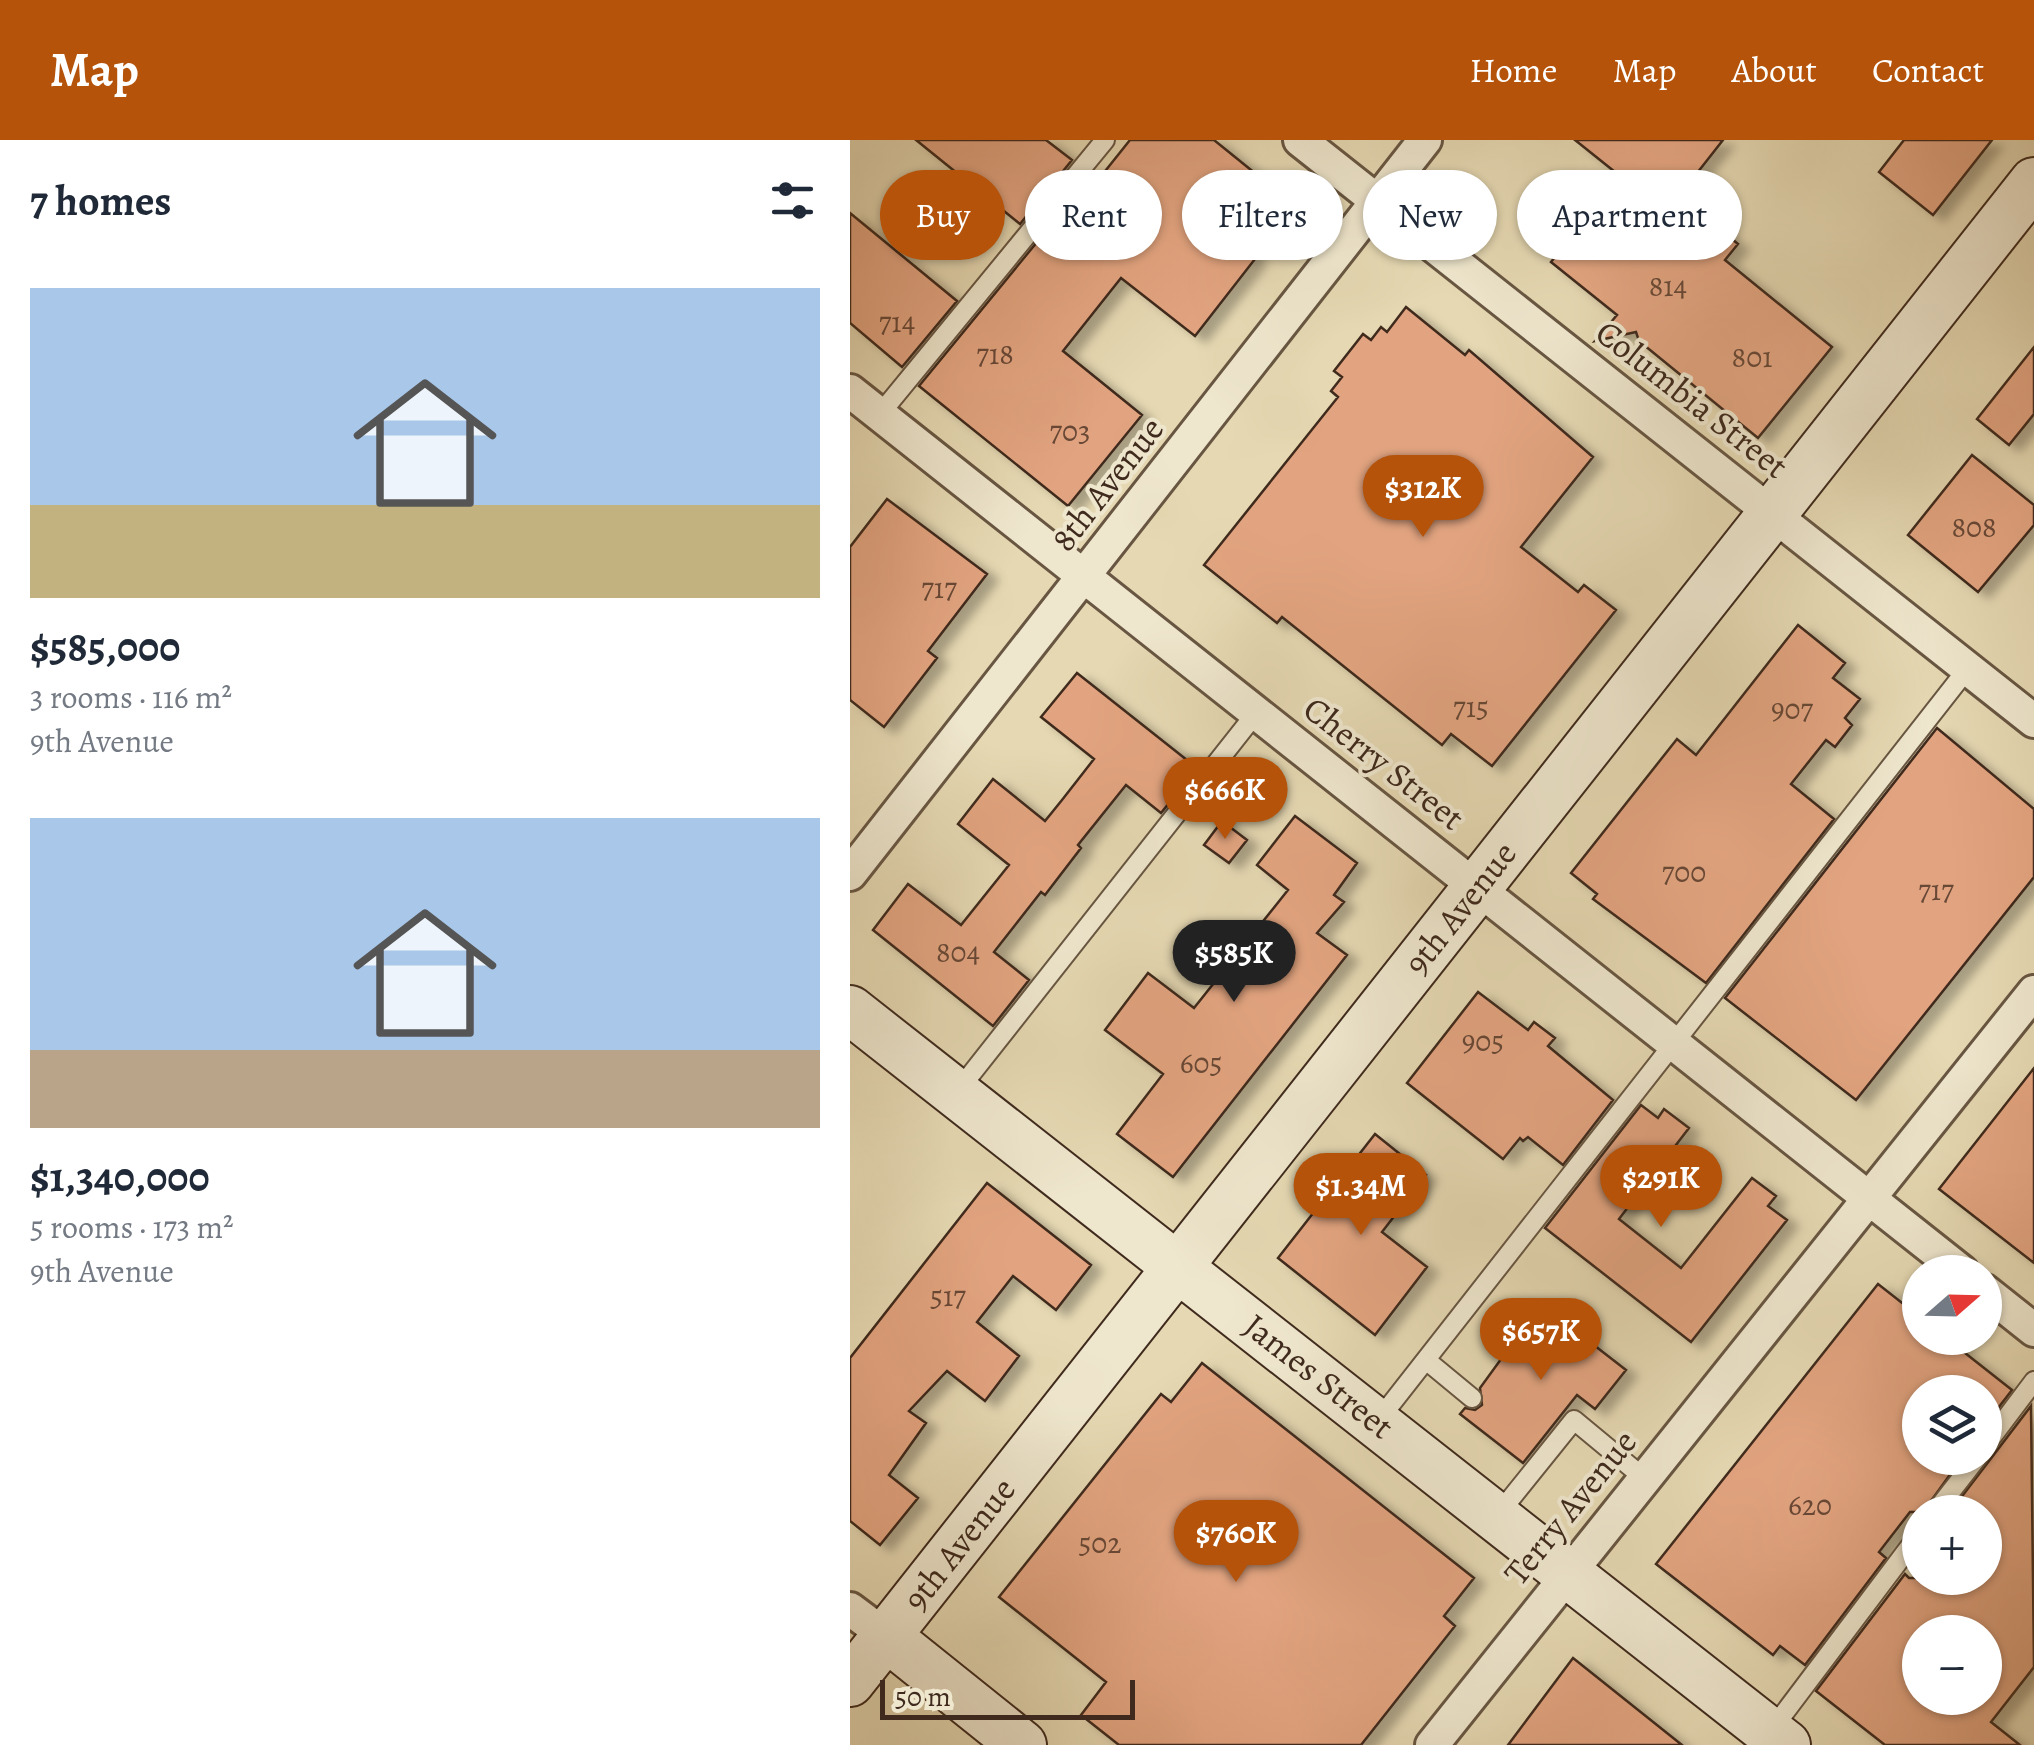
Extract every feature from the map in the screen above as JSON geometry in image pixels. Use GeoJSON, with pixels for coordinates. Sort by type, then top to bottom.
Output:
{"type":"FeatureCollection","features":[{"type":"Feature","properties":{"kind":"street","name":"Columbia Street"},"geometry":{"type":"LineString","coordinates":[[1300,140],[1363,189]]}},
{"type":"Feature","properties":{"kind":"street","name":"8th Avenue"},"geometry":{"type":"LineString","coordinates":[[1401,170],[1425,140]]}},
{"type":"Feature","properties":{"kind":"street","name":"9th Avenue"},"geometry":{"type":"LineString","coordinates":[[850,1682],[868,1623],[1180,1266],[2034,182]]}},
{"type":"Feature","properties":{"kind":"street","name":"8th Avenue"},"geometry":{"type":"LineString","coordinates":[[850,874],[1363,218]]}},
{"type":"Feature","properties":{"kind":"street","name":"Columbia Street"},"geometry":{"type":"LineString","coordinates":[[1453,260],[2034,721]]}},
{"type":"Feature","properties":{"kind":"street","name":"Cherry Street"},"geometry":{"type":"LineString","coordinates":[[850,390],[1941,1255]]}},
{"type":"Feature","properties":{"kind":"street","name":"Terry Avenue"},"geometry":{"type":"LineString","coordinates":[[1432,1745],[2034,992]]}},
{"type":"Feature","properties":{"kind":"street","name":"James Street"},"geometry":{"type":"LineString","coordinates":[[850,1010],[1778,1739]]}},
{"type":"Feature","properties":{"kind":"street"},"geometry":{"type":"LineString","coordinates":[[2002,1305],[2034,1330]]}},
{"type":"Feature","properties":{"kind":"street"},"geometry":{"type":"LineString","coordinates":[[868,1623],[1022,1745]]}},
{"type":"Feature","properties":{"kind":"lane"},"geometry":{"type":"LineString","coordinates":[[880,414],[1105,140]]}},
{"type":"Feature","properties":{"kind":"lane"},"geometry":{"type":"LineString","coordinates":[[1376,1422],[1968,668]]}},
{"type":"Feature","properties":{"kind":"lane"},"geometry":{"type":"LineString","coordinates":[[957,1092],[1256,713]]}},
{"type":"Feature","properties":{"kind":"lane"},"geometry":{"type":"LineString","coordinates":[[1426,1360],[1472,1398]]}},
{"type":"Feature","properties":{"kind":"lane"},"geometry":{"type":"LineString","coordinates":[[2002,1423],[2034,1381]]}},
{"type":"Feature","properties":{"kind":"lane"},"geometry":{"type":"LineString","coordinates":[[1496,1517],[1541,1450],[1574,1420],[1644,1478]]}},
{"type":"Feature","properties":{"kind":"lane"},"geometry":{"type":"LineString","coordinates":[[1948,1495],[1963,1475]]}},
{"type":"Feature","properties":{"kind":"lane"},"geometry":{"type":"LineString","coordinates":[[1778,1739],[1902,1559]]}},
{"type":"Feature","properties":{"kind":"building"},"geometry":{"type":"Polygon","coordinates":[[[916,140],[1046,140],[1072,160],[1064,170],[1025,170],[1025,218],[1020,224],[1005,212],[1005,170],[953,170],[916,140]]]}},
{"type":"Feature","properties":{"kind":"building"},"geometry":{"type":"Polygon","coordinates":[[[1130,140],[1214,140],[1251,170],[1182,170],[1182,260],[1254,260],[1195,336],[1121,278],[1063,351],[1142,415],[1068,506],[919,386],[1025,257],[1025,260],[1162,260],[1162,170],[1106,170],[1130,140]]]}},
{"type":"Feature","properties":{"kind":"building"},"geometry":{"type":"Polygon","coordinates":[[[1575,140],[1723,140],[1699,170],[1612,170],[1575,140]]]}},
{"type":"Feature","properties":{"kind":"building"},"geometry":{"type":"Polygon","coordinates":[[[1904,140],[1992,140],[1933,215],[1879,172],[1904,140]]]}},
{"type":"Feature","properties":{"kind":"building"},"geometry":{"type":"Polygon","coordinates":[[[850,213],[880,238],[880,260],[907,260],[957,301],[902,367],[850,323],[850,213]]]}},
{"type":"Feature","properties":{"kind":"building"},"geometry":{"type":"Polygon","coordinates":[[[1725,260],[1832,347],[1758,438],[1639,341],[1636,332],[1595,341],[1617,315],[1551,262],[1725,260]]]}},
{"type":"Feature","properties":{"kind":"building"},"geometry":{"type":"Polygon","coordinates":[[[1406,307],[1465,355],[1469,350],[1593,457],[1521,547],[1578,592],[1584,585],[1616,610],[1492,766],[1451,734],[1442,745],[1282,617],[1277,623],[1204,565],[1338,397],[1331,391],[1342,377],[1334,371],[1363,334],[1371,340],[1381,327],[1387,332],[1406,307]]]}},
{"type":"Feature","properties":{"kind":"building"},"geometry":{"type":"Polygon","coordinates":[[[2034,347],[2034,414],[2009,445],[1977,419],[2034,347]]]}},
{"type":"Feature","properties":{"kind":"building"},"geometry":{"type":"Polygon","coordinates":[[[1972,455],[2034,505],[2034,525],[1978,592],[1908,535],[1972,455]]]}},
{"type":"Feature","properties":{"kind":"building"},"geometry":{"type":"Polygon","coordinates":[[[887,499],[987,574],[928,651],[937,658],[884,727],[850,700],[850,547],[887,499]]]}},
{"type":"Feature","properties":{"kind":"building"},"geometry":{"type":"Polygon","coordinates":[[[1798,625],[1845,663],[1833,678],[1860,699],[1845,718],[1852,725],[1835,747],[1826,740],[1791,784],[1834,819],[1706,983],[1593,899],[1597,894],[1571,873],[1677,739],[1696,755],[1798,625]]]}},
{"type":"Feature","properties":{"kind":"building"},"geometry":{"type":"Polygon","coordinates":[[[1077,673],[1197,768],[1161,813],[1126,785],[1078,845],[1081,848],[1045,895],[1041,892],[994,952],[1029,980],[993,1026],[873,930],[908,884],[961,925],[1009,865],[958,824],[993,779],[1045,821],[1062,800],[1094,759],[1041,717],[1077,673]]]}},
{"type":"Feature","properties":{"kind":"building"},"geometry":{"type":"Polygon","coordinates":[[[1937,728],[2034,809],[2034,877],[1856,1100],[1725,998],[1937,728]]]}},
{"type":"Feature","properties":{"kind":"building"},"geometry":{"type":"Polygon","coordinates":[[[1295,816],[1357,863],[1334,895],[1344,902],[1317,933],[1347,955],[1173,1177],[1117,1134],[1163,1074],[1105,1030],[1148,973],[1194,1008],[1288,890],[1257,865],[1295,816]]]}},
{"type":"Feature","properties":{"kind":"building"},"geometry":{"type":"Polygon","coordinates":[[[1222,821],[1247,840],[1229,863],[1204,845],[1222,821]]]}},
{"type":"Feature","properties":{"kind":"building"},"geometry":{"type":"Polygon","coordinates":[[[1478,992],[1528,1030],[1534,1022],[1555,1038],[1548,1046],[1613,1100],[1563,1165],[1528,1137],[1523,1141],[1520,1138],[1503,1159],[1407,1083],[1478,992]]]}},
{"type":"Feature","properties":{"kind":"building"},"geometry":{"type":"Polygon","coordinates":[[[2034,1068],[2034,1263],[1939,1189],[2034,1068]]]}},
{"type":"Feature","properties":{"kind":"building"},"geometry":{"type":"Polygon","coordinates":[[[1641,1105],[1658,1118],[1664,1109],[1689,1128],[1619,1219],[1681,1268],[1752,1178],[1776,1196],[1768,1206],[1787,1220],[1691,1342],[1545,1228],[1641,1105]]]}},
{"type":"Feature","properties":{"kind":"building"},"geometry":{"type":"Polygon","coordinates":[[[1375,1134],[1426,1175],[1382,1232],[1427,1267],[1375,1335],[1278,1258],[1375,1134]]]}},
{"type":"Feature","properties":{"kind":"building"},"geometry":{"type":"Polygon","coordinates":[[[987,1183],[1091,1265],[1056,1310],[1013,1276],[977,1322],[1019,1356],[985,1401],[947,1371],[909,1411],[926,1423],[889,1475],[918,1498],[880,1545],[850,1521],[850,1358],[987,1183]]]}},
{"type":"Feature","properties":{"kind":"building"},"geometry":{"type":"Polygon","coordinates":[[[1878,1284],[1902,1303],[1902,1355],[1968,1355],[1993,1375],[1902,1375],[1902,1475],[1950,1475],[1935,1495],[1902,1495],[1902,1522],[1879,1552],[1886,1558],[1805,1665],[1780,1646],[1773,1655],[1656,1564],[1878,1284]]]}},
{"type":"Feature","properties":{"kind":"building"},"geometry":{"type":"Polygon","coordinates":[[[1541,1304],[1626,1370],[1595,1409],[1577,1395],[1523,1463],[1460,1414],[1465,1408],[1475,1410],[1482,1405],[1480,1388],[1541,1304]]]}},
{"type":"Feature","properties":{"kind":"building"},"geometry":{"type":"Polygon","coordinates":[[[1202,1363],[1474,1578],[1444,1616],[1455,1626],[1361,1745],[1119,1745],[1081,1715],[1106,1682],[999,1597],[1161,1394],[1171,1402],[1202,1363]]]}},
{"type":"Feature","properties":{"kind":"building"},"geometry":{"type":"Polygon","coordinates":[[[2002,1382],[2012,1390],[2002,1403],[2002,1382]]]}},
{"type":"Feature","properties":{"kind":"building"},"geometry":{"type":"Polygon","coordinates":[[[2031,1406],[2034,1667],[2002,1708],[2002,1615],[1902,1615],[1902,1715],[1996,1715],[1991,1722],[2020,1745],[1885,1745],[1816,1691],[1902,1578],[1902,1595],[2002,1595],[2002,1495],[1963,1495],[1978,1475],[2002,1475],[2002,1444],[2031,1406]]]}},
{"type":"Feature","properties":{"kind":"building"},"geometry":{"type":"Polygon","coordinates":[[[1573,1658],[1682,1745],[1508,1745],[1573,1658]]]}}]}
